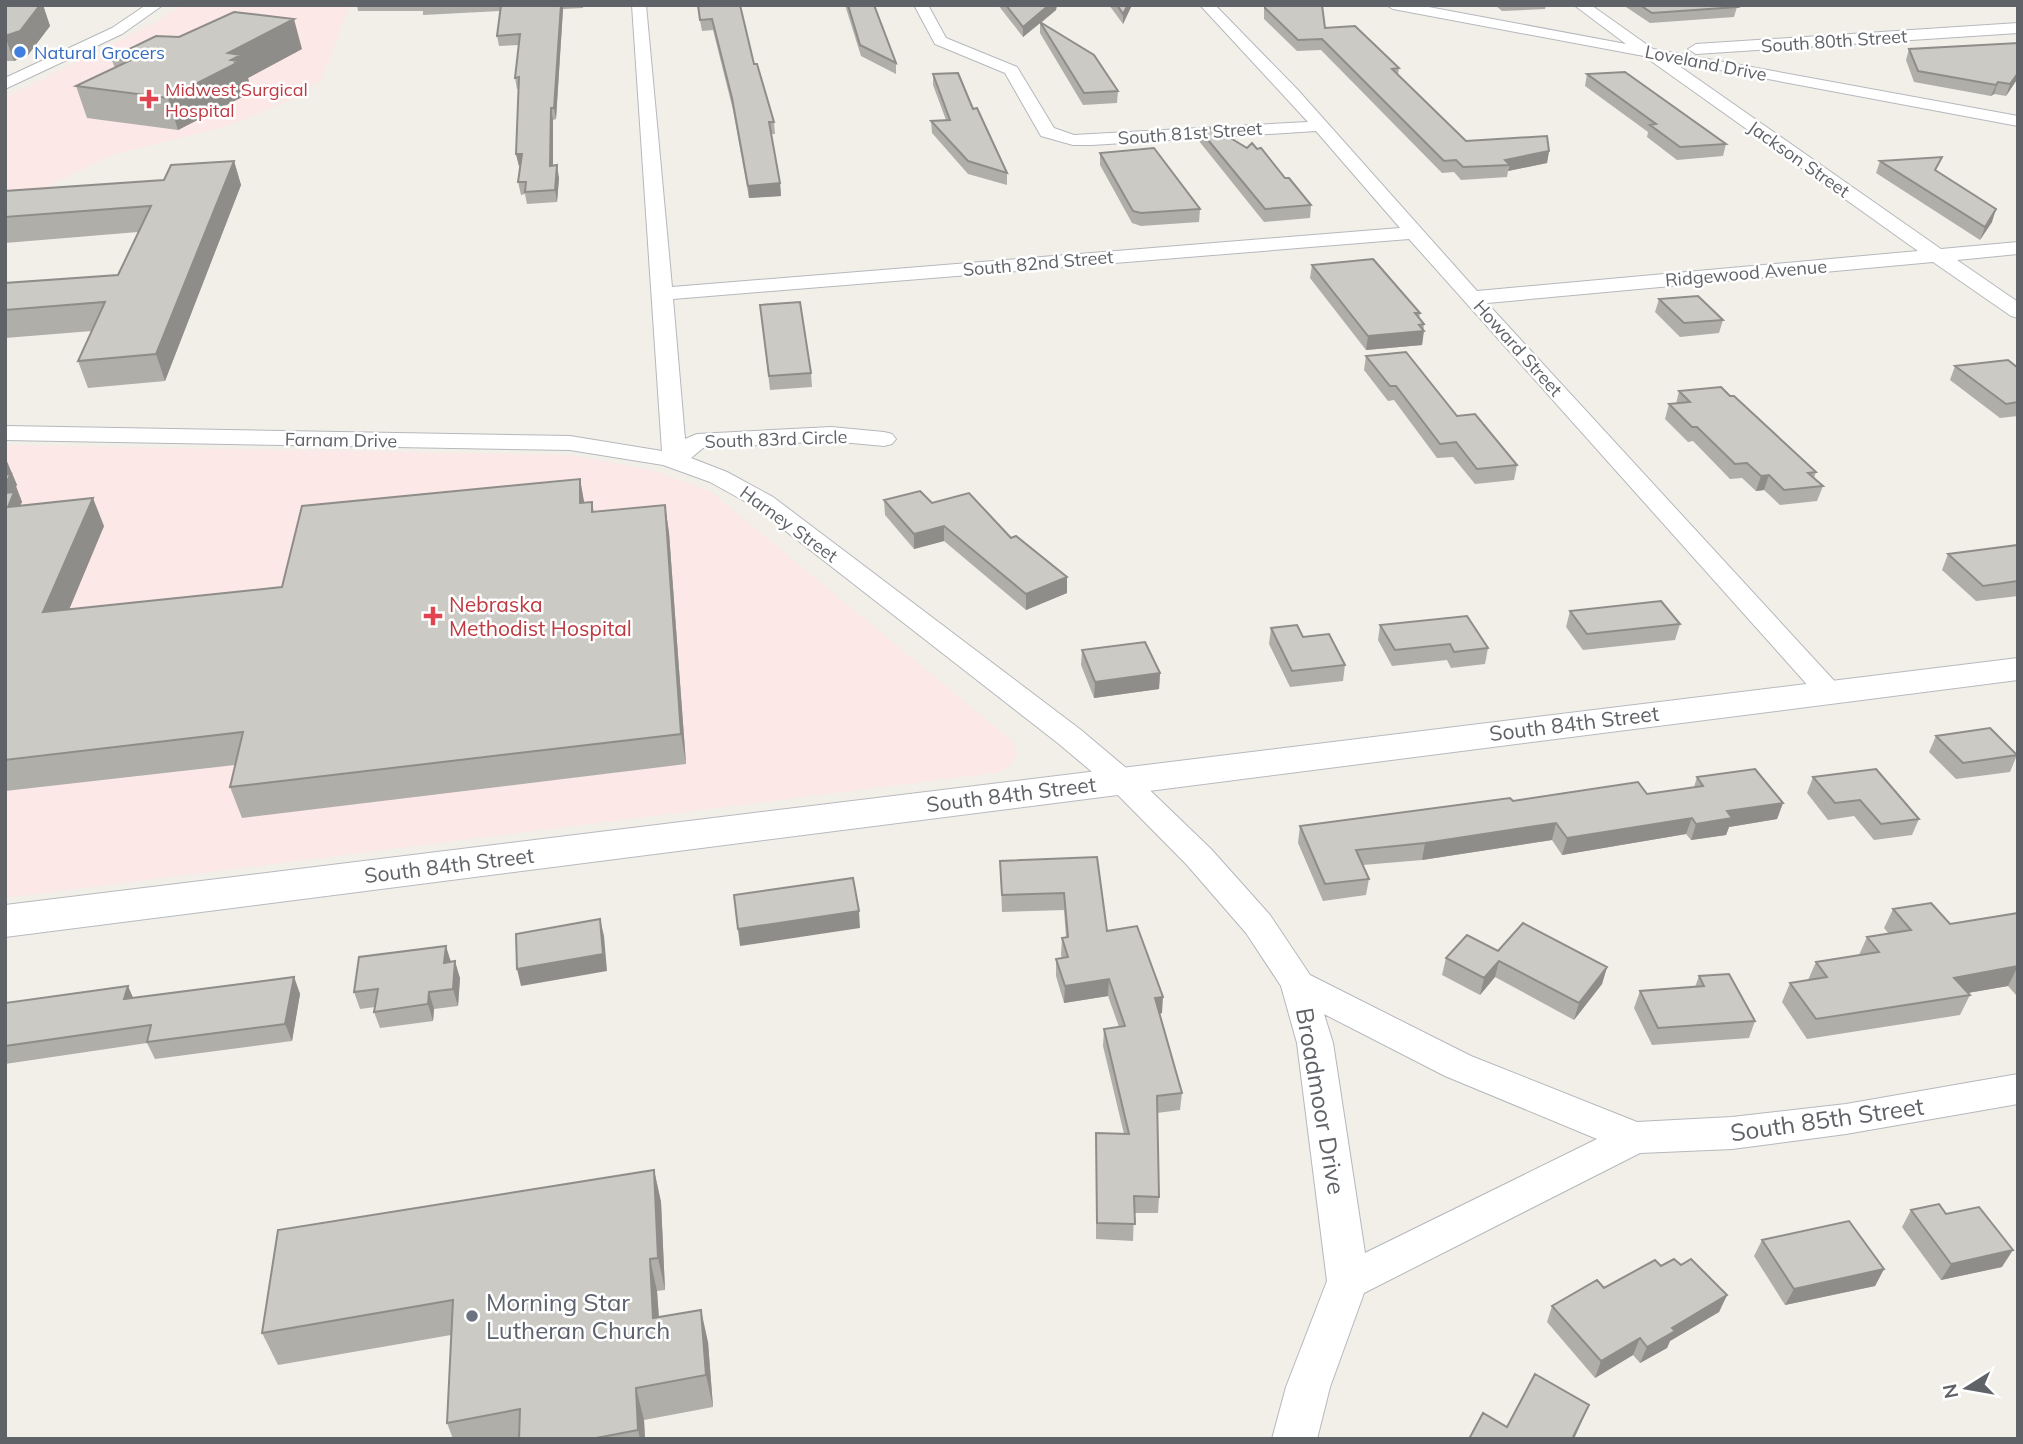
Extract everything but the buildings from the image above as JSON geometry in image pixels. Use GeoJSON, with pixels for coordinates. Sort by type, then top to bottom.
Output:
{"type":"FeatureCollection","features":[{"type":"Feature","properties":{"kind":"main road","name":"South 84th Street"},"geometry":{"type":"LineString","coordinates":[[5,922],[2018,669]]}},
{"type":"Feature","properties":{"kind":"street"},"geometry":{"type":"LineString","coordinates":[[5,84],[117,31],[156,5]]}},
{"type":"Feature","properties":{"kind":"street"},"geometry":{"type":"LineString","coordinates":[[639,5],[675,459]]}},
{"type":"Feature","properties":{"kind":"street","name":"South 81st Street"},"geometry":{"type":"LineString","coordinates":[[921,5],[940,41],[1011,70],[1047,132],[1060,138],[1092,141],[1319,126]]}},
{"type":"Feature","properties":{"kind":"street","name":"Howard Street"},"geometry":{"type":"LineString","coordinates":[[1207,5],[1291,92],[1414,233],[1829,692]]}},
{"type":"Feature","properties":{"kind":"street","name":"Loveland Drive"},"geometry":{"type":"LineString","coordinates":[[1393,5],[2018,121]]}},
{"type":"Feature","properties":{"kind":"street","name":"Jackson Street"},"geometry":{"type":"LineString","coordinates":[[1581,5],[2018,312]]}},
{"type":"Feature","properties":{"kind":"street","name":"South 80th Street"},"geometry":{"type":"LineString","coordinates":[[1650,52],[2018,28]]}},
{"type":"Feature","properties":{"kind":"street","name":"South 82nd Street"},"geometry":{"type":"LineString","coordinates":[[662,294],[1414,233]]}},
{"type":"Feature","properties":{"kind":"street","name":"Ridgewood Avenue"},"geometry":{"type":"LineString","coordinates":[[1473,298],[2018,248]]}},
{"type":"Feature","properties":{"kind":"street","name":"Farnam Drive"},"geometry":{"type":"LineString","coordinates":[[5,433],[244,429],[570,443],[623,448],[675,459]]}},
{"type":"Feature","properties":{"kind":"street","name":"South 83rd Circle"},"geometry":{"type":"LineString","coordinates":[[675,459],[696,441],[831,435],[884,439]]}},
{"type":"Feature","properties":{"kind":"street","name":"Harney Street"},"geometry":{"type":"LineString","coordinates":[[675,459],[742,487],[764,502],[1070,737],[1121,780]]}},
{"type":"Feature","properties":{"kind":"street","name":"Broadmoor Drive"},"geometry":{"type":"LineString","coordinates":[[1121,780],[1199,857],[1258,924],[1298,984],[1315,1043],[1348,1281],[1308,1387],[1294,1439]]}},
{"type":"Feature","properties":{"kind":"street","name":"South 85th Street"},"geometry":{"type":"LineString","coordinates":[[1298,984],[1458,1066],[1634,1138]]}},
{"type":"Feature","properties":{"kind":"street","name":"South 85th Street"},"geometry":{"type":"LineString","coordinates":[[1348,1281],[1634,1138],[1732,1133],[1846,1119],[2018,1089]]}},
{"type":"Feature","properties":{"kind":"shaded area","name":"Midwest Surgical Hospital"},"geometry":{"type":"Polygon","coordinates":[[[182,5],[350,5],[321,80],[290,100],[228,126],[112,155],[40,190],[5,191],[5,98],[153,24],[182,5]]]}},
{"type":"Feature","properties":{"kind":"shaded area","name":"Nebraska Methodist Hospital"},"geometry":{"type":"Polygon","coordinates":[[[5,445],[571,455],[651,470],[710,491],[1012,741],[1017,753],[1012,764],[1001,772],[5,898],[5,445]]]}},
{"type":"Feature","properties":{"kind":"place","name":"Natural Grocers"},"geometry":{"type":"Point","coordinates":[20,52]}},
{"type":"Feature","properties":{"kind":"place","name":"Midwest Surgical Hospital"},"geometry":{"type":"Point","coordinates":[149,99]}},
{"type":"Feature","properties":{"kind":"place","name":"Nebraska Methodist Hospital"},"geometry":{"type":"Point","coordinates":[433,616]}},
{"type":"Feature","properties":{"kind":"place","name":"Morning Star Lutheran Church"},"geometry":{"type":"Point","coordinates":[472,1316]}}]}
